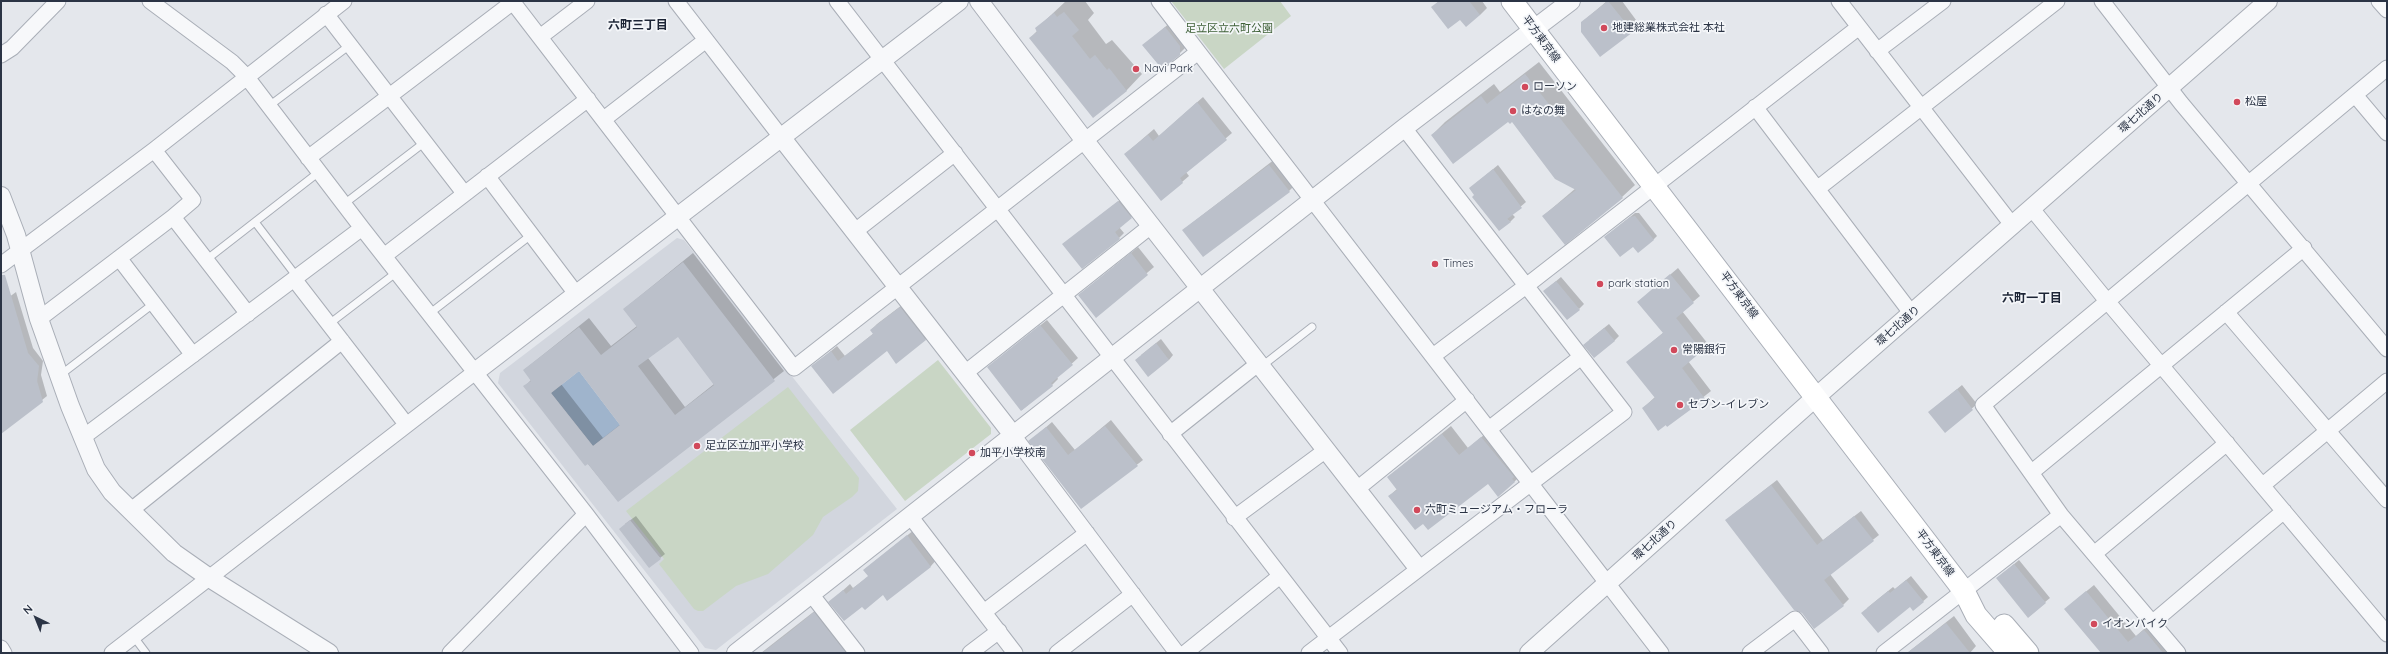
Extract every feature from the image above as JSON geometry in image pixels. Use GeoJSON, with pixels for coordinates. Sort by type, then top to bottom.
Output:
{"type":"FeatureCollection","features":[{"type":"Feature","properties":{"kind":"main road","name":"平方東京線"},"geometry":{"type":"LineString","coordinates":[[1512,1],[1655,185],[1964,591],[1976,615],[2009,653]]}},
{"type":"Feature","properties":{"kind":"main road","name":"平方東京線"},"geometry":{"type":"LineString","coordinates":[[1964,591],[1988,606],[2028,653]]}},
{"type":"Feature","properties":{"kind":"street"},"geometry":{"type":"LineString","coordinates":[[1,55],[12,48],[58,1]]}},
{"type":"Feature","properties":{"kind":"street"},"geometry":{"type":"LineString","coordinates":[[150,1],[232,62],[246,76],[429,314],[477,370],[691,653]]}},
{"type":"Feature","properties":{"kind":"street"},"geometry":{"type":"LineString","coordinates":[[1,265],[154,150],[246,76],[344,1]]}},
{"type":"Feature","properties":{"kind":"street"},"geometry":{"type":"LineString","coordinates":[[308,158],[513,1],[794,368],[1198,52]]}},
{"type":"Feature","properties":{"kind":"street"},"geometry":{"type":"LineString","coordinates":[[540,37],[587,1]]}},
{"type":"Feature","properties":{"kind":"street"},"geometry":{"type":"LineString","coordinates":[[676,1],[1013,435],[1177,653]]}},
{"type":"Feature","properties":{"kind":"street"},"geometry":{"type":"LineString","coordinates":[[837,1],[1234,518],[1340,653]]}},
{"type":"Feature","properties":{"kind":"street"},"geometry":{"type":"LineString","coordinates":[[112,653],[211,579],[406,424],[577,295],[959,1]]}},
{"type":"Feature","properties":{"kind":"street"},"geometry":{"type":"LineString","coordinates":[[980,1],[1085,141],[1417,566]]}},
{"type":"Feature","properties":{"kind":"street"},"geometry":{"type":"LineString","coordinates":[[1159,1],[1467,400],[1606,584],[1661,653]]}},
{"type":"Feature","properties":{"kind":"street"},"geometry":{"type":"LineString","coordinates":[[736,653],[1201,288],[1313,202],[1404,128],[1571,1]]}},
{"type":"Feature","properties":{"kind":"street"},"geometry":{"type":"LineString","coordinates":[[1840,1],[2013,226]]}},
{"type":"Feature","properties":{"kind":"street"},"geometry":{"type":"LineString","coordinates":[[1877,51],[1943,1]]}},
{"type":"Feature","properties":{"kind":"street"},"geometry":{"type":"LineString","coordinates":[[1817,189],[2057,1]]}},
{"type":"Feature","properties":{"kind":"street"},"geometry":{"type":"LineString","coordinates":[[2102,1],[2170,88],[2387,349]]}},
{"type":"Feature","properties":{"kind":"street","name":"環七北通り"},"geometry":{"type":"LineString","coordinates":[[1529,653],[1816,397],[2268,1]]}},
{"type":"Feature","properties":{"kind":"street"},"geometry":{"type":"LineString","coordinates":[[2379,1],[2387,10]]}},
{"type":"Feature","properties":{"kind":"street"},"geometry":{"type":"LineString","coordinates":[[326,14],[464,193]]}},
{"type":"Feature","properties":{"kind":"street"},"geometry":{"type":"LineString","coordinates":[[1433,356],[1526,286],[1859,27]]}},
{"type":"Feature","properties":{"kind":"street"},"geometry":{"type":"LineString","coordinates":[[604,120],[706,40]]}},
{"type":"Feature","properties":{"kind":"street"},"geometry":{"type":"LineString","coordinates":[[2178,653],[2061,515],[2032,472],[1983,405],[2387,68]]}},
{"type":"Feature","properties":{"kind":"street"},"geometry":{"type":"LineString","coordinates":[[2355,95],[2387,133]]}},
{"type":"Feature","properties":{"kind":"street"},"geometry":{"type":"LineString","coordinates":[[384,256],[588,99]]}},
{"type":"Feature","properties":{"kind":"street"},"geometry":{"type":"LineString","coordinates":[[1755,107],[1912,314]]}},
{"type":"Feature","properties":{"kind":"street"},"geometry":{"type":"LineString","coordinates":[[1309,653],[1417,566],[1624,412],[1404,128]]}},
{"type":"Feature","properties":{"kind":"street"},"geometry":{"type":"LineString","coordinates":[[39,319],[173,217],[193,200],[154,150]]}},
{"type":"Feature","properties":{"kind":"street"},"geometry":{"type":"LineString","coordinates":[[854,232],[954,153]]}},
{"type":"Feature","properties":{"kind":"street"},"geometry":{"type":"LineString","coordinates":[[487,176],[577,295]]}},
{"type":"Feature","properties":{"kind":"street"},"geometry":{"type":"LineString","coordinates":[[1,196],[20,250],[39,319],[82,438],[96,469],[130,511],[174,553],[211,579],[329,653]]}},
{"type":"Feature","properties":{"kind":"street"},"geometry":{"type":"LineString","coordinates":[[2032,209],[2107,301],[2387,634]]}},
{"type":"Feature","properties":{"kind":"street"},"geometry":{"type":"LineString","coordinates":[[173,217],[248,314]]}},
{"type":"Feature","properties":{"kind":"street"},"geometry":{"type":"LineString","coordinates":[[965,373],[1152,225]]}},
{"type":"Feature","properties":{"kind":"street"},"geometry":{"type":"LineString","coordinates":[[82,438],[362,228]]}},
{"type":"Feature","properties":{"kind":"street"},"geometry":{"type":"LineString","coordinates":[[2032,472],[2304,248]]}},
{"type":"Feature","properties":{"kind":"street"},"geometry":{"type":"LineString","coordinates":[[119,258],[193,355]]}},
{"type":"Feature","properties":{"kind":"street"},"geometry":{"type":"LineString","coordinates":[[295,278],[406,424]]}},
{"type":"Feature","properties":{"kind":"street"},"geometry":{"type":"LineString","coordinates":[[2226,312],[2387,500]]}},
{"type":"Feature","properties":{"kind":"street"},"geometry":{"type":"LineString","coordinates":[[130,511],[342,341]]}},
{"type":"Feature","properties":{"kind":"street"},"geometry":{"type":"LineString","coordinates":[[1488,429],[1581,357]]}},
{"type":"Feature","properties":{"kind":"street"},"geometry":{"type":"LineString","coordinates":[[1170,434],[1261,365]]}},
{"type":"Feature","properties":{"kind":"street"},"geometry":{"type":"LineString","coordinates":[[2263,485],[2387,381]]}},
{"type":"Feature","properties":{"kind":"street"},"geometry":{"type":"LineString","coordinates":[[1357,489],[1467,400]]}},
{"type":"Feature","properties":{"kind":"street"},"geometry":{"type":"LineString","coordinates":[[2094,554],[2227,443]]}},
{"type":"Feature","properties":{"kind":"street"},"geometry":{"type":"LineString","coordinates":[[1234,518],[1326,450]]}},
{"type":"Feature","properties":{"kind":"street"},"geometry":{"type":"LineString","coordinates":[[2152,623],[2284,511]]}},
{"type":"Feature","properties":{"kind":"street"},"geometry":{"type":"LineString","coordinates":[[450,653],[586,514]]}},
{"type":"Feature","properties":{"kind":"street"},"geometry":{"type":"LineString","coordinates":[[1884,653],[2061,515]]}},
{"type":"Feature","properties":{"kind":"street"},"geometry":{"type":"LineString","coordinates":[[910,516],[1015,653]]}},
{"type":"Feature","properties":{"kind":"street"},"geometry":{"type":"LineString","coordinates":[[984,612],[1087,533]]}},
{"type":"Feature","properties":{"kind":"street"},"geometry":{"type":"LineString","coordinates":[[1185,653],[1280,576]]}},
{"type":"Feature","properties":{"kind":"street"},"geometry":{"type":"LineString","coordinates":[[811,594],[857,653]]}},
{"type":"Feature","properties":{"kind":"street"},"geometry":{"type":"LineString","coordinates":[[1057,653],[1133,594]]}},
{"type":"Feature","properties":{"kind":"street"},"geometry":{"type":"LineString","coordinates":[[1750,653],[1795,619],[1821,653]]}},
{"type":"Feature","properties":{"kind":"street"},"geometry":{"type":"LineString","coordinates":[[970,653],[998,631]]}},
{"type":"Feature","properties":{"kind":"street"},"geometry":{"type":"LineString","coordinates":[[1,648],[4,653]]}},
{"type":"Feature","properties":{"kind":"lane"},"geometry":{"type":"LineString","coordinates":[[269,106],[350,45]]}},
{"type":"Feature","properties":{"kind":"lane"},"geometry":{"type":"LineString","coordinates":[[344,204],[425,142]]}},
{"type":"Feature","properties":{"kind":"lane"},"geometry":{"type":"LineString","coordinates":[[206,260],[319,172]]}},
{"type":"Feature","properties":{"kind":"lane"},"geometry":{"type":"LineString","coordinates":[[255,222],[295,278]]}},
{"type":"Feature","properties":{"kind":"lane"},"geometry":{"type":"LineString","coordinates":[[429,314],[531,235]]}},
{"type":"Feature","properties":{"kind":"lane"},"geometry":{"type":"LineString","coordinates":[[329,324],[397,272]]}},
{"type":"Feature","properties":{"kind":"lane"},"geometry":{"type":"LineString","coordinates":[[59,376],[154,304]]}},
{"type":"Feature","properties":{"kind":"lane"},"geometry":{"type":"LineString","coordinates":[[1261,365],[1312,327]]}},
{"type":"Feature","properties":{"kind":"lane"},"geometry":{"type":"LineString","coordinates":[[134,637],[146,653]]}},
{"type":"Feature","properties":{"kind":"shaded area","name":"足立区立加平小学校"},"geometry":{"type":"Polygon","coordinates":[[[677,238],[684,240],[897,509],[716,650],[705,648],[498,383],[500,373],[677,238]]]}},
{"type":"Feature","properties":{"kind":"green space","name":"足立区立六町公園"},"geometry":{"type":"Polygon","coordinates":[[[1171,1],[1280,1],[1291,16],[1224,69],[1171,1]]]}},
{"type":"Feature","properties":{"kind":"green space"},"geometry":{"type":"Polygon","coordinates":[[[938,360],[991,428],[991,434],[905,501],[850,430],[938,360]]]}},
{"type":"Feature","properties":{"kind":"green space"},"geometry":{"type":"Polygon","coordinates":[[[788,387],[859,478],[858,491],[852,497],[823,517],[813,535],[768,574],[736,586],[703,611],[698,611],[694,609],[659,564],[664,559],[626,511],[788,387]]]}},
{"type":"Feature","properties":{"kind":"water"},"geometry":{"type":"Polygon","coordinates":[[[579,371],[620,425],[593,446],[551,393],[579,371]]]}},
{"type":"Feature","properties":{"kind":"building"},"geometry":{"type":"Polygon","coordinates":[[[1439,1],[1469,1],[1480,15],[1466,27],[1460,20],[1448,29],[1431,7],[1439,1]]]}},
{"type":"Feature","properties":{"kind":"building"},"geometry":{"type":"Polygon","coordinates":[[[1608,1],[1633,32],[1600,57],[1581,32],[1581,22],[1608,1]]]}},
{"type":"Feature","properties":{"kind":"building"},"geometry":{"type":"Polygon","coordinates":[[[1064,12],[1079,30],[1072,36],[1090,59],[1095,55],[1107,70],[1109,68],[1127,91],[1093,118],[1029,38],[1037,32],[1035,28],[1054,13],[1057,17],[1064,12]]]}},
{"type":"Feature","properties":{"kind":"building"},"geometry":{"type":"Polygon","coordinates":[[[1165,27],[1180,46],[1180,55],[1162,69],[1142,45],[1165,27]]]}},
{"type":"Feature","properties":{"kind":"building"},"geometry":{"type":"Polygon","coordinates":[[[1525,74],[1623,198],[1565,245],[1542,216],[1576,190],[1555,179],[1512,122],[1510,124],[1508,122],[1453,164],[1431,135],[1481,96],[1487,104],[1525,74]]]}},
{"type":"Feature","properties":{"kind":"building"},"geometry":{"type":"Polygon","coordinates":[[[1197,102],[1227,140],[1180,178],[1183,183],[1161,201],[1124,154],[1148,135],[1153,141],[1197,102]]]}},
{"type":"Feature","properties":{"kind":"building"},"geometry":{"type":"Polygon","coordinates":[[[1269,165],[1290,192],[1203,257],[1182,230],[1269,165]]]}},
{"type":"Feature","properties":{"kind":"building"},"geometry":{"type":"Polygon","coordinates":[[[1493,169],[1522,208],[1507,219],[1511,222],[1499,231],[1472,197],[1474,195],[1469,188],[1493,169]]]}},
{"type":"Feature","properties":{"kind":"building"},"geometry":{"type":"Polygon","coordinates":[[[1118,201],[1132,218],[1115,232],[1120,239],[1082,269],[1062,244],[1118,201]]]}},
{"type":"Feature","properties":{"kind":"building"},"geometry":{"type":"Polygon","coordinates":[[[1635,216],[1654,240],[1638,253],[1633,247],[1620,257],[1604,237],[1630,217],[1635,216]]]}},
{"type":"Feature","properties":{"kind":"building"},"geometry":{"type":"Polygon","coordinates":[[[1131,253],[1148,275],[1096,318],[1078,295],[1131,253]]]}},
{"type":"Feature","properties":{"kind":"building"},"geometry":{"type":"Polygon","coordinates":[[[683,262],[775,381],[618,502],[588,464],[585,466],[523,386],[531,381],[523,370],[579,327],[601,355],[637,327],[623,309],[683,262]],[[678,337],[638,366],[675,415],[714,385],[678,337]],[[579,371],[551,393],[593,446],[620,425],[579,371]]]}},
{"type":"Feature","properties":{"kind":"building"},"geometry":{"type":"Polygon","coordinates":[[[1670,274],[1694,303],[1676,318],[1702,351],[1682,368],[1705,399],[1667,427],[1666,425],[1658,431],[1642,408],[1655,398],[1626,362],[1663,333],[1637,302],[1670,274]]]}},
{"type":"Feature","properties":{"kind":"building"},"geometry":{"type":"Polygon","coordinates":[[[1,275],[5,275],[28,353],[39,366],[37,381],[43,402],[1,434],[1,275]]]}},
{"type":"Feature","properties":{"kind":"building"},"geometry":{"type":"Polygon","coordinates":[[[1556,281],[1580,310],[1567,320],[1543,291],[1556,281]]]}},
{"type":"Feature","properties":{"kind":"building"},"geometry":{"type":"Polygon","coordinates":[[[900,307],[926,340],[896,364],[887,351],[833,394],[811,366],[831,351],[838,361],[873,334],[870,330],[900,307]]]}},
{"type":"Feature","properties":{"kind":"building"},"geometry":{"type":"Polygon","coordinates":[[[1040,325],[1073,365],[1051,383],[1053,386],[1021,411],[987,367],[1040,325]]]}},
{"type":"Feature","properties":{"kind":"building"},"geometry":{"type":"Polygon","coordinates":[[[1604,328],[1615,341],[1594,358],[1583,345],[1604,328]]]}},
{"type":"Feature","properties":{"kind":"building"},"geometry":{"type":"Polygon","coordinates":[[[1156,343],[1169,360],[1148,377],[1135,360],[1156,343]]]}},
{"type":"Feature","properties":{"kind":"building"},"geometry":{"type":"Polygon","coordinates":[[[1957,389],[1973,410],[1945,433],[1928,412],[1957,389]]]}},
{"type":"Feature","properties":{"kind":"building"},"geometry":{"type":"Polygon","coordinates":[[[1105,426],[1138,466],[1081,509],[1028,441],[1046,427],[1068,455],[1105,426]]]}},
{"type":"Feature","properties":{"kind":"building"},"geometry":{"type":"Polygon","coordinates":[[[1442,434],[1459,455],[1481,437],[1514,477],[1512,479],[1515,482],[1498,497],[1488,484],[1428,530],[1423,524],[1415,530],[1388,496],[1397,490],[1387,477],[1442,434]]]}},
{"type":"Feature","properties":{"kind":"building"},"geometry":{"type":"Polygon","coordinates":[[[1771,485],[1817,545],[1854,516],[1874,541],[1824,580],[1844,606],[1814,629],[1802,613],[1794,610],[1725,520],[1771,485]]]}},
{"type":"Feature","properties":{"kind":"building"},"geometry":{"type":"Polygon","coordinates":[[[630,520],[661,559],[649,568],[619,529],[630,520]]]}},
{"type":"Feature","properties":{"kind":"building"},"geometry":{"type":"Polygon","coordinates":[[[907,535],[931,567],[887,601],[883,595],[865,610],[862,607],[844,621],[828,602],[843,590],[846,594],[868,576],[863,570],[907,535]]]}},
{"type":"Feature","properties":{"kind":"building"},"geometry":{"type":"Polygon","coordinates":[[[2014,564],[2046,603],[2028,618],[1996,578],[2014,564]]]}},
{"type":"Feature","properties":{"kind":"building"},"geometry":{"type":"Polygon","coordinates":[[[1906,580],[1924,602],[1913,611],[1910,607],[1878,633],[1861,613],[1888,591],[1890,593],[1906,580]]]}},
{"type":"Feature","properties":{"kind":"building"},"geometry":{"type":"Polygon","coordinates":[[[2086,591],[2128,642],[2144,630],[2163,653],[2101,653],[2064,609],[2086,591]]]}},
{"type":"Feature","properties":{"kind":"building"},"geometry":{"type":"Polygon","coordinates":[[[814,612],[846,653],[762,653],[792,630],[814,612]]]}},
{"type":"Feature","properties":{"kind":"building"},"geometry":{"type":"Polygon","coordinates":[[[1946,623],[1970,653],[1907,653],[1946,623]]]}},
{"type":"Feature","properties":{"kind":"place","name":"地建総業株式会社 本社"},"geometry":{"type":"Point","coordinates":[1604,28]}},
{"type":"Feature","properties":{"kind":"place","name":"Navi Park"},"geometry":{"type":"Point","coordinates":[1136,69]}},
{"type":"Feature","properties":{"kind":"place","name":"ローソン"},"geometry":{"type":"Point","coordinates":[1525,87]}},
{"type":"Feature","properties":{"kind":"place","name":"松屋"},"geometry":{"type":"Point","coordinates":[2237,102]}},
{"type":"Feature","properties":{"kind":"place","name":"はなの舞"},"geometry":{"type":"Point","coordinates":[1513,111]}},
{"type":"Feature","properties":{"kind":"place","name":"Times"},"geometry":{"type":"Point","coordinates":[1435,264]}},
{"type":"Feature","properties":{"kind":"place","name":"park station"},"geometry":{"type":"Point","coordinates":[1600,284]}},
{"type":"Feature","properties":{"kind":"place","name":"常陽銀行"},"geometry":{"type":"Point","coordinates":[1674,350]}},
{"type":"Feature","properties":{"kind":"place","name":"セブン-イレブン"},"geometry":{"type":"Point","coordinates":[1680,405]}},
{"type":"Feature","properties":{"kind":"place","name":"足立区立加平小学校"},"geometry":{"type":"Point","coordinates":[697,446]}},
{"type":"Feature","properties":{"kind":"place","name":"加平小学校南"},"geometry":{"type":"Point","coordinates":[972,453]}},
{"type":"Feature","properties":{"kind":"place","name":"六町ミュージアム・フローラ"},"geometry":{"type":"Point","coordinates":[1417,510]}},
{"type":"Feature","properties":{"kind":"place","name":"イオンバイク"},"geometry":{"type":"Point","coordinates":[2094,624]}},
{"type":"Feature","properties":{"kind":"district","name":"六町三丁目"},"geometry":{"type":"Point","coordinates":[638,25]}},
{"type":"Feature","properties":{"kind":"district","name":"六町一丁目"},"geometry":{"type":"Point","coordinates":[2032,298]}}]}
